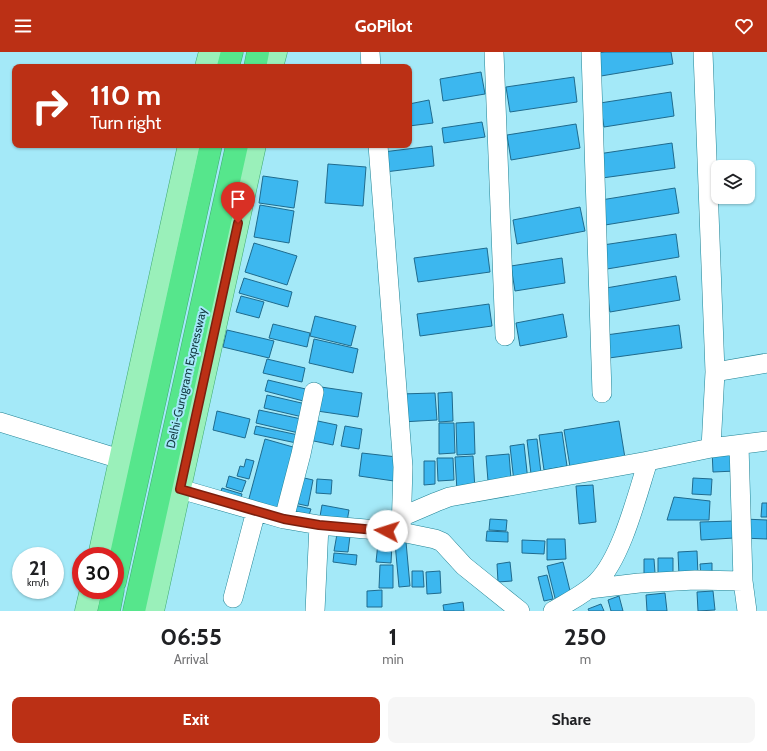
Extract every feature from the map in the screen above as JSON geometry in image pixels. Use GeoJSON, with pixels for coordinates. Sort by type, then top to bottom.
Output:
{"type":"FeatureCollection","features":[{"type":"Feature","properties":{"kind":"highway"},"geometry":{"type":"LineString","coordinates":[[229,64],[232,52]]}},
{"type":"Feature","properties":{"kind":"highway"},"geometry":{"type":"LineString","coordinates":[[256,64],[258,52]]}},
{"type":"Feature","properties":{"kind":"highway","name":"Delhi-Gurugram Expressway"},"geometry":{"type":"LineString","coordinates":[[123,547],[210,148]]}},
{"type":"Feature","properties":{"kind":"highway","name":"Delhi-Gurugram Expressway"},"geometry":{"type":"LineString","coordinates":[[134,611],[237,148]]}},
{"type":"Feature","properties":{"kind":"highway"},"geometry":{"type":"LineString","coordinates":[[109,611],[111,599]]}},
{"type":"Feature","properties":{"kind":"main road"},"geometry":{"type":"LineString","coordinates":[[207,64],[210,52]]}},
{"type":"Feature","properties":{"kind":"main road"},"geometry":{"type":"LineString","coordinates":[[273,64],[276,52]]}},
{"type":"Feature","properties":{"kind":"main road"},"geometry":{"type":"LineString","coordinates":[[101,547],[188,148]]}},
{"type":"Feature","properties":{"kind":"main road"},"geometry":{"type":"LineString","coordinates":[[152,611],[254,148]]}},
{"type":"Feature","properties":{"kind":"main road"},"geometry":{"type":"LineString","coordinates":[[86,611],[89,599]]}},
{"type":"Feature","properties":{"kind":"street"},"geometry":{"type":"LineString","coordinates":[[370,52],[371,64]]}},
{"type":"Feature","properties":{"kind":"street"},"geometry":{"type":"LineString","coordinates":[[494,52],[505,336]]}},
{"type":"Feature","properties":{"kind":"street"},"geometry":{"type":"LineString","coordinates":[[591,52],[602,393]]}},
{"type":"Feature","properties":{"kind":"street"},"geometry":{"type":"LineString","coordinates":[[703,52],[715,372],[711,448]]}},
{"type":"Feature","properties":{"kind":"street"},"geometry":{"type":"LineString","coordinates":[[378,148],[403,467],[401,525]]}},
{"type":"Feature","properties":{"kind":"street"},"geometry":{"type":"LineString","coordinates":[[715,372],[767,363]]}},
{"type":"Feature","properties":{"kind":"street"},"geometry":{"type":"LineString","coordinates":[[284,519],[301,454],[314,392]]}},
{"type":"Feature","properties":{"kind":"street"},"geometry":{"type":"LineString","coordinates":[[0,422],[120,459]]}},
{"type":"Feature","properties":{"kind":"street"},"geometry":{"type":"LineString","coordinates":[[401,525],[436,502],[449,498],[711,448],[767,441]]}},
{"type":"Feature","properties":{"kind":"street"},"geometry":{"type":"LineString","coordinates":[[739,444],[743,581],[747,611]]}},
{"type":"Feature","properties":{"kind":"street"},"geometry":{"type":"LineString","coordinates":[[553,611],[589,589],[605,572],[620,545],[648,461]]}},
{"type":"Feature","properties":{"kind":"street"},"geometry":{"type":"LineString","coordinates":[[180,489],[284,519],[319,525],[401,525],[442,542],[464,566],[520,611]]}},
{"type":"Feature","properties":{"kind":"street"},"geometry":{"type":"LineString","coordinates":[[233,598],[256,511]]}},
{"type":"Feature","properties":{"kind":"street"},"geometry":{"type":"LineString","coordinates":[[315,611],[319,525]]}},
{"type":"Feature","properties":{"kind":"street"},"geometry":{"type":"LineString","coordinates":[[589,589],[639,583],[695,580],[743,581]]}},
{"type":"Feature","properties":{"kind":"building"},"geometry":{"type":"Polygon","coordinates":[[[671,52],[673,64],[601,76],[597,53],[671,52]]]}},
{"type":"Feature","properties":{"kind":"building"},"geometry":{"type":"Polygon","coordinates":[[[481,72],[485,94],[443,101],[440,79],[481,72]]]}},
{"type":"Feature","properties":{"kind":"building"},"geometry":{"type":"Polygon","coordinates":[[[574,77],[577,102],[510,112],[506,87],[574,77]]]}},
{"type":"Feature","properties":{"kind":"building"},"geometry":{"type":"Polygon","coordinates":[[[671,92],[674,116],[604,127],[600,103],[671,92]]]}},
{"type":"Feature","properties":{"kind":"building"},"geometry":{"type":"Polygon","coordinates":[[[429,100],[433,123],[412,126],[412,103],[429,100]]]}},
{"type":"Feature","properties":{"kind":"building"},"geometry":{"type":"Polygon","coordinates":[[[482,122],[485,137],[444,143],[442,128],[482,122]]]}},
{"type":"Feature","properties":{"kind":"building"},"geometry":{"type":"Polygon","coordinates":[[[576,124],[580,148],[511,160],[507,135],[576,124]]]}},
{"type":"Feature","properties":{"kind":"building"},"geometry":{"type":"Polygon","coordinates":[[[672,143],[675,168],[602,178],[598,154],[672,143]]]}},
{"type":"Feature","properties":{"kind":"building"},"geometry":{"type":"Polygon","coordinates":[[[432,146],[434,166],[385,172],[383,152],[432,146]]]}},
{"type":"Feature","properties":{"kind":"building"},"geometry":{"type":"Polygon","coordinates":[[[328,164],[366,167],[363,206],[325,203],[328,164]]]}},
{"type":"Feature","properties":{"kind":"building"},"geometry":{"type":"Polygon","coordinates":[[[263,176],[298,181],[294,208],[259,203],[263,176]]]}},
{"type":"Feature","properties":{"kind":"building"},"geometry":{"type":"Polygon","coordinates":[[[675,188],[679,213],[605,225],[601,200],[675,188]]]}},
{"type":"Feature","properties":{"kind":"building"},"geometry":{"type":"Polygon","coordinates":[[[260,205],[294,211],[289,243],[254,237],[260,205]]]}},
{"type":"Feature","properties":{"kind":"building"},"geometry":{"type":"Polygon","coordinates":[[[580,207],[585,231],[517,244],[513,220],[580,207]]]}},
{"type":"Feature","properties":{"kind":"building"},"geometry":{"type":"Polygon","coordinates":[[[676,234],[679,257],[607,269],[603,245],[676,234]]]}},
{"type":"Feature","properties":{"kind":"building"},"geometry":{"type":"Polygon","coordinates":[[[254,243],[297,256],[287,285],[245,272],[254,243]]]}},
{"type":"Feature","properties":{"kind":"building"},"geometry":{"type":"Polygon","coordinates":[[[487,248],[490,272],[418,282],[414,258],[487,248]]]}},
{"type":"Feature","properties":{"kind":"building"},"geometry":{"type":"Polygon","coordinates":[[[562,258],[565,283],[515,291],[511,266],[562,258]]]}},
{"type":"Feature","properties":{"kind":"building"},"geometry":{"type":"Polygon","coordinates":[[[676,276],[680,300],[610,312],[606,288],[676,276]]]}},
{"type":"Feature","properties":{"kind":"building"},"geometry":{"type":"Polygon","coordinates":[[[244,278],[292,292],[288,307],[239,293],[244,278]]]}},
{"type":"Feature","properties":{"kind":"building"},"geometry":{"type":"Polygon","coordinates":[[[241,296],[264,302],[259,318],[236,312],[241,296]]]}},
{"type":"Feature","properties":{"kind":"building"},"geometry":{"type":"Polygon","coordinates":[[[489,304],[492,326],[420,336],[417,314],[489,304]]]}},
{"type":"Feature","properties":{"kind":"building"},"geometry":{"type":"Polygon","coordinates":[[[563,314],[567,337],[520,346],[516,323],[563,314]]]}},
{"type":"Feature","properties":{"kind":"building"},"geometry":{"type":"Polygon","coordinates":[[[315,316],[356,326],[351,346],[310,336],[315,316]]]}},
{"type":"Feature","properties":{"kind":"building"},"geometry":{"type":"Polygon","coordinates":[[[273,324],[310,333],[307,347],[269,338],[273,324]]]}},
{"type":"Feature","properties":{"kind":"building"},"geometry":{"type":"Polygon","coordinates":[[[679,325],[682,348],[609,358],[606,335],[679,325]]]}},
{"type":"Feature","properties":{"kind":"building"},"geometry":{"type":"Polygon","coordinates":[[[227,330],[274,341],[269,358],[223,347],[227,330]]]}},
{"type":"Feature","properties":{"kind":"building"},"geometry":{"type":"Polygon","coordinates":[[[314,339],[358,349],[353,373],[309,363],[314,339]]]}},
{"type":"Feature","properties":{"kind":"building"},"geometry":{"type":"Polygon","coordinates":[[[267,359],[305,368],[302,382],[263,373],[267,359]]]}},
{"type":"Feature","properties":{"kind":"building"},"geometry":{"type":"Polygon","coordinates":[[[268,380],[314,391],[311,403],[265,391],[268,380]]]}},
{"type":"Feature","properties":{"kind":"building"},"geometry":{"type":"Polygon","coordinates":[[[321,387],[362,393],[358,417],[317,411],[321,387]]]}},
{"type":"Feature","properties":{"kind":"building"},"geometry":{"type":"Polygon","coordinates":[[[452,392],[453,421],[439,422],[438,393],[452,392]]]}},
{"type":"Feature","properties":{"kind":"building"},"geometry":{"type":"Polygon","coordinates":[[[435,393],[437,420],[401,422],[400,394],[435,393]]]}},
{"type":"Feature","properties":{"kind":"building"},"geometry":{"type":"Polygon","coordinates":[[[267,395],[310,405],[307,418],[264,408],[267,395]]]}},
{"type":"Feature","properties":{"kind":"building"},"geometry":{"type":"Polygon","coordinates":[[[259,410],[306,420],[303,434],[256,423],[259,410]]]}},
{"type":"Feature","properties":{"kind":"building"},"geometry":{"type":"Polygon","coordinates":[[[217,411],[250,419],[245,438],[213,430],[217,411]]]}},
{"type":"Feature","properties":{"kind":"building"},"geometry":{"type":"Polygon","coordinates":[[[313,420],[337,425],[333,445],[309,440],[313,420]]]}},
{"type":"Feature","properties":{"kind":"building"},"geometry":{"type":"Polygon","coordinates":[[[619,421],[625,458],[570,467],[564,430],[619,421]]]}},
{"type":"Feature","properties":{"kind":"building"},"geometry":{"type":"Polygon","coordinates":[[[474,422],[475,454],[457,455],[456,423],[474,422]]]}},
{"type":"Feature","properties":{"kind":"building"},"geometry":{"type":"Polygon","coordinates":[[[439,423],[454,423],[455,453],[439,454],[439,423]]]}},
{"type":"Feature","properties":{"kind":"building"},"geometry":{"type":"Polygon","coordinates":[[[256,426],[303,436],[301,444],[254,434],[256,426]]]}},
{"type":"Feature","properties":{"kind":"building"},"geometry":{"type":"Polygon","coordinates":[[[345,426],[362,429],[359,449],[341,446],[345,426]]]}},
{"type":"Feature","properties":{"kind":"building"},"geometry":{"type":"Polygon","coordinates":[[[562,432],[567,466],[544,470],[539,435],[562,432]]]}},
{"type":"Feature","properties":{"kind":"building"},"geometry":{"type":"Polygon","coordinates":[[[265,439],[300,449],[282,515],[247,506],[265,439]]]}},
{"type":"Feature","properties":{"kind":"building"},"geometry":{"type":"Polygon","coordinates":[[[537,439],[541,473],[531,474],[527,440],[537,439]]]}},
{"type":"Feature","properties":{"kind":"building"},"geometry":{"type":"Polygon","coordinates":[[[524,444],[528,481],[514,482],[510,446],[524,444]]]}},
{"type":"Feature","properties":{"kind":"building"},"geometry":{"type":"Polygon","coordinates":[[[735,449],[736,471],[713,472],[712,450],[735,449]]]}},
{"type":"Feature","properties":{"kind":"building"},"geometry":{"type":"Polygon","coordinates":[[[362,453],[397,457],[394,481],[359,476],[362,453]]]}},
{"type":"Feature","properties":{"kind":"building"},"geometry":{"type":"Polygon","coordinates":[[[509,454],[511,479],[488,481],[486,456],[509,454]]]}},
{"type":"Feature","properties":{"kind":"building"},"geometry":{"type":"Polygon","coordinates":[[[473,456],[475,490],[457,491],[455,457],[473,456]]]}},
{"type":"Feature","properties":{"kind":"building"},"geometry":{"type":"Polygon","coordinates":[[[437,458],[453,458],[454,480],[438,481],[437,458]]]}},
{"type":"Feature","properties":{"kind":"building"},"geometry":{"type":"Polygon","coordinates":[[[246,459],[254,461],[249,479],[237,476],[240,466],[244,467],[246,459]]]}},
{"type":"Feature","properties":{"kind":"building"},"geometry":{"type":"Polygon","coordinates":[[[424,461],[435,461],[435,484],[424,485],[424,461]]]}},
{"type":"Feature","properties":{"kind":"building"},"geometry":{"type":"Polygon","coordinates":[[[229,476],[246,481],[242,492],[226,487],[229,476]]]}},
{"type":"Feature","properties":{"kind":"building"},"geometry":{"type":"Polygon","coordinates":[[[300,477],[313,480],[308,506],[294,503],[300,477]]]}},
{"type":"Feature","properties":{"kind":"building"},"geometry":{"type":"Polygon","coordinates":[[[693,478],[712,479],[711,495],[692,494],[693,478]]]}},
{"type":"Feature","properties":{"kind":"building"},"geometry":{"type":"Polygon","coordinates":[[[317,479],[332,480],[331,494],[316,493],[317,479]]]}},
{"type":"Feature","properties":{"kind":"building"},"geometry":{"type":"Polygon","coordinates":[[[593,485],[596,522],[579,524],[576,486],[593,485]]]}},
{"type":"Feature","properties":{"kind":"building"},"geometry":{"type":"Polygon","coordinates":[[[222,488],[242,494],[240,502],[220,495],[222,488]]]}},
{"type":"Feature","properties":{"kind":"building"},"geometry":{"type":"Polygon","coordinates":[[[674,497],[710,501],[709,520],[667,520],[674,497]]]}},
{"type":"Feature","properties":{"kind":"building"},"geometry":{"type":"Polygon","coordinates":[[[762,503],[767,503],[767,517],[761,517],[762,503]]]}},
{"type":"Feature","properties":{"kind":"building"},"geometry":{"type":"Polygon","coordinates":[[[290,504],[311,509],[307,521],[287,516],[290,504]]]}},
{"type":"Feature","properties":{"kind":"building"},"geometry":{"type":"Polygon","coordinates":[[[322,505],[349,510],[346,527],[319,522],[322,505]]]}},
{"type":"Feature","properties":{"kind":"building"},"geometry":{"type":"Polygon","coordinates":[[[490,519],[507,520],[506,531],[489,530],[490,519]]]}},
{"type":"Feature","properties":{"kind":"building"},"geometry":{"type":"Polygon","coordinates":[[[743,519],[767,520],[767,539],[742,538],[743,519]]]}},
{"type":"Feature","properties":{"kind":"building"},"geometry":{"type":"Polygon","coordinates":[[[733,521],[734,538],[701,540],[700,522],[733,521]]]}},
{"type":"Feature","properties":{"kind":"building"},"geometry":{"type":"Polygon","coordinates":[[[487,531],[508,532],[508,542],[486,541],[487,531]]]}},
{"type":"Feature","properties":{"kind":"building"},"geometry":{"type":"Polygon","coordinates":[[[337,534],[350,536],[348,552],[334,551],[337,534]]]}},
{"type":"Feature","properties":{"kind":"building"},"geometry":{"type":"Polygon","coordinates":[[[547,539],[565,539],[566,559],[547,560],[547,539]]]}},
{"type":"Feature","properties":{"kind":"building"},"geometry":{"type":"Polygon","coordinates":[[[522,540],[545,541],[544,554],[522,553],[522,540]]]}},
{"type":"Feature","properties":{"kind":"building"},"geometry":{"type":"Polygon","coordinates":[[[406,542],[410,586],[399,587],[395,543],[406,542]]]}},
{"type":"Feature","properties":{"kind":"building"},"geometry":{"type":"Polygon","coordinates":[[[378,543],[392,544],[391,563],[376,562],[378,543]]]}},
{"type":"Feature","properties":{"kind":"building"},"geometry":{"type":"Polygon","coordinates":[[[697,551],[698,575],[679,576],[678,552],[697,551]]]}},
{"type":"Feature","properties":{"kind":"building"},"geometry":{"type":"Polygon","coordinates":[[[334,553],[357,555],[356,565],[333,562],[334,553]]]}},
{"type":"Feature","properties":{"kind":"building"},"geometry":{"type":"Polygon","coordinates":[[[658,558],[673,558],[673,575],[658,575],[658,558]]]}},
{"type":"Feature","properties":{"kind":"building"},"geometry":{"type":"Polygon","coordinates":[[[644,559],[654,559],[655,573],[644,574],[644,559]]]}},
{"type":"Feature","properties":{"kind":"building"},"geometry":{"type":"Polygon","coordinates":[[[510,562],[512,581],[498,582],[497,564],[510,562]]]}},
{"type":"Feature","properties":{"kind":"building"},"geometry":{"type":"Polygon","coordinates":[[[563,562],[572,599],[556,602],[547,566],[563,562]]]}},
{"type":"Feature","properties":{"kind":"building"},"geometry":{"type":"Polygon","coordinates":[[[712,563],[712,576],[701,577],[700,564],[712,563]]]}},
{"type":"Feature","properties":{"kind":"building"},"geometry":{"type":"Polygon","coordinates":[[[380,565],[393,565],[393,588],[379,588],[380,565]]]}},
{"type":"Feature","properties":{"kind":"building"},"geometry":{"type":"Polygon","coordinates":[[[412,571],[423,571],[424,587],[412,587],[412,571]]]}},
{"type":"Feature","properties":{"kind":"building"},"geometry":{"type":"Polygon","coordinates":[[[440,571],[441,593],[427,594],[426,572],[440,571]]]}},
{"type":"Feature","properties":{"kind":"building"},"geometry":{"type":"Polygon","coordinates":[[[547,575],[553,599],[544,601],[538,577],[547,575]]]}},
{"type":"Feature","properties":{"kind":"building"},"geometry":{"type":"Polygon","coordinates":[[[382,590],[382,607],[367,607],[367,591],[382,590]]]}},
{"type":"Feature","properties":{"kind":"building"},"geometry":{"type":"Polygon","coordinates":[[[713,591],[715,610],[698,611],[697,592],[713,591]]]}},
{"type":"Feature","properties":{"kind":"building"},"geometry":{"type":"Polygon","coordinates":[[[665,593],[667,611],[647,611],[646,595],[665,593]]]}},
{"type":"Feature","properties":{"kind":"building"},"geometry":{"type":"Polygon","coordinates":[[[619,596],[623,611],[611,611],[608,600],[619,596]]]}},
{"type":"Feature","properties":{"kind":"building"},"geometry":{"type":"Polygon","coordinates":[[[463,602],[464,611],[444,611],[443,605],[463,602]]]}},
{"type":"Feature","properties":{"kind":"building"},"geometry":{"type":"Polygon","coordinates":[[[601,604],[604,611],[589,611],[588,609],[601,604]]]}},
{"type":"Feature","properties":{"kind":"route"},"geometry":{"type":"LineString","coordinates":[[238,223],[180,489],[284,519],[319,525],[387,531]]}}]}
